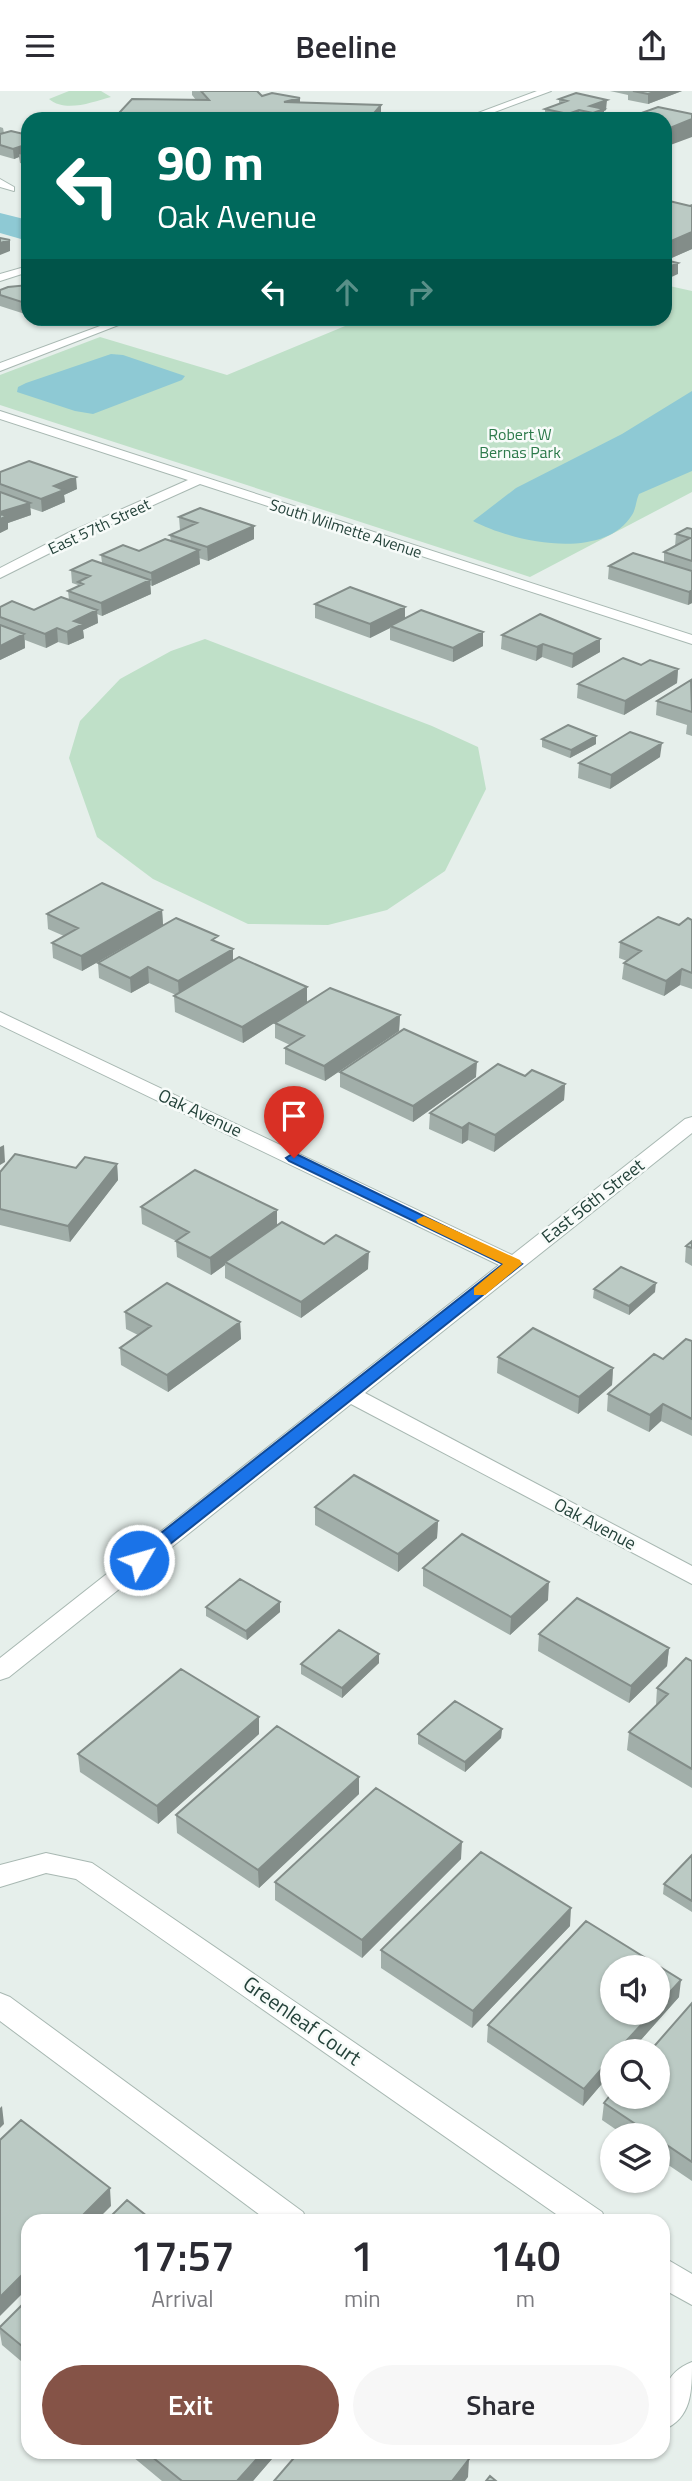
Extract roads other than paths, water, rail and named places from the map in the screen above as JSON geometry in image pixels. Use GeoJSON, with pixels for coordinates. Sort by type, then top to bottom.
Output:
{"type":"FeatureCollection","features":[{"type":"Feature","properties":{"kind":"street"},"geometry":{"type":"LineString","coordinates":[[487,112],[546,91]]}},
{"type":"Feature","properties":{"kind":"street"},"geometry":{"type":"LineString","coordinates":[[0,182],[10,189]]}},
{"type":"Feature","properties":{"kind":"street"},"geometry":{"type":"LineString","coordinates":[[0,278],[21,271]]}},
{"type":"Feature","properties":{"kind":"street"},"geometry":{"type":"LineString","coordinates":[[0,367],[109,326]]}},
{"type":"Feature","properties":{"kind":"street","name":"South Wilmette Avenue"},"geometry":{"type":"LineString","coordinates":[[0,415],[692,640]]}},
{"type":"Feature","properties":{"kind":"street","name":"East 57th Street"},"geometry":{"type":"LineString","coordinates":[[0,574],[73,536],[200,480]]}},
{"type":"Feature","properties":{"kind":"street","name":"Oak Avenue"},"geometry":{"type":"LineString","coordinates":[[0,1018],[514,1264]]}},
{"type":"Feature","properties":{"kind":"street","name":"East 56th Street"},"geometry":{"type":"LineString","coordinates":[[0,1671],[692,1123]]}},
{"type":"Feature","properties":{"kind":"street","name":"Oak Avenue"},"geometry":{"type":"LineString","coordinates":[[349,1394],[692,1576]]}},
{"type":"Feature","properties":{"kind":"street","name":"Greenleaf Court"},"geometry":{"type":"LineString","coordinates":[[0,1876],[46,1863],[83,1870],[581,2214]]}},
{"type":"Feature","properties":{"kind":"street"},"geometry":{"type":"LineString","coordinates":[[0,2005],[283,2214]]}},
{"type":"Feature","properties":{"kind":"street"},"geometry":{"type":"LineString","coordinates":[[670,2276],[692,2291]]}},
{"type":"Feature","properties":{"kind":"street"},"geometry":{"type":"LineString","coordinates":[[670,2406],[692,2377]]}},
{"type":"Feature","properties":{"kind":"water"},"geometry":{"type":"Polygon","coordinates":[[[0,213],[21,218],[21,239],[0,233],[0,213]]]}},
{"type":"Feature","properties":{"kind":"water"},"geometry":{"type":"Polygon","coordinates":[[[111,354],[123,355],[185,376],[182,380],[93,414],[75,411],[17,392],[18,387],[26,383],[111,354]]]}},
{"type":"Feature","properties":{"kind":"water"},"geometry":{"type":"Polygon","coordinates":[[[692,391],[692,471],[639,494],[632,515],[618,530],[601,539],[557,543],[511,536],[473,521],[516,488],[622,434],[692,391]]]}},
{"type":"Feature","properties":{"kind":"park label","name":"Robert W Bernas Park"},"geometry":{"type":"Point","coordinates":[520,443]}}]}
